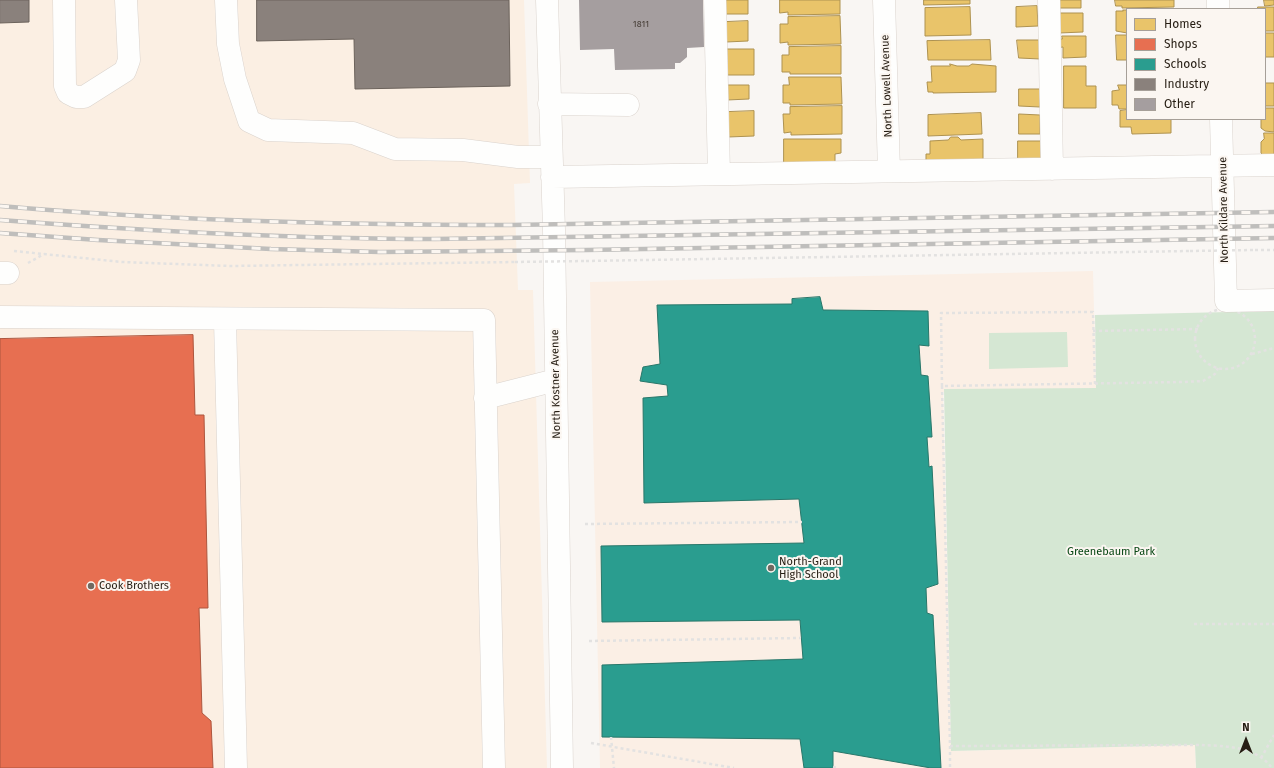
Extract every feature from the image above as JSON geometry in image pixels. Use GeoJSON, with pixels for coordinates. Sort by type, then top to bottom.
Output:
{"type":"FeatureCollection","features":[{"type":"Feature","properties":{"kind":"street"},"geometry":{"type":"LineString","coordinates":[[64,0],[65,86],[68,93],[76,97],[84,97],[124,71],[129,60],[126,0]]}},
{"type":"Feature","properties":{"kind":"street"},"geometry":{"type":"LineString","coordinates":[[226,0],[228,44],[235,79],[249,121],[268,130],[353,132],[396,149],[463,150],[518,157],[551,167],[719,174],[1274,165]]}},
{"type":"Feature","properties":{"kind":"street","name":"North Kostner Avenue"},"geometry":{"type":"LineString","coordinates":[[547,0],[556,380],[562,768]]}},
{"type":"Feature","properties":{"kind":"street"},"geometry":{"type":"LineString","coordinates":[[715,0],[719,174]]}},
{"type":"Feature","properties":{"kind":"street","name":"North Lowell Avenue"},"geometry":{"type":"LineString","coordinates":[[884,0],[889,171]]}},
{"type":"Feature","properties":{"kind":"street"},"geometry":{"type":"LineString","coordinates":[[1049,0],[1052,169]]}},
{"type":"Feature","properties":{"kind":"street"},"geometry":{"type":"LineString","coordinates":[[549,104],[628,105]]}},
{"type":"Feature","properties":{"kind":"street","name":"North Kildare Avenue"},"geometry":{"type":"LineString","coordinates":[[1221,120],[1226,301],[1274,300]]}},
{"type":"Feature","properties":{"kind":"street"},"geometry":{"type":"LineString","coordinates":[[0,317],[225,320],[484,320],[494,768]]}},
{"type":"Feature","properties":{"kind":"street"},"geometry":{"type":"LineString","coordinates":[[225,320],[236,768]]}},
{"type":"Feature","properties":{"kind":"street"},"geometry":{"type":"LineString","coordinates":[[485,398],[556,380]]}},
{"type":"Feature","properties":{"kind":"path"},"geometry":{"type":"LineString","coordinates":[[8,250],[122,262],[230,266],[1274,250]]}},
{"type":"Feature","properties":{"kind":"path"},"geometry":{"type":"LineString","coordinates":[[1231,310],[1237,312],[1250,322],[1254,330],[1254,346],[1251,354],[1241,365],[1234,368],[1218,368],[1206,362],[1198,350],[1196,336],[1198,329],[1205,318],[1210,314],[1217,311],[1231,310]]}},
{"type":"Feature","properties":{"kind":"path"},"geometry":{"type":"LineString","coordinates":[[950,768],[941,313],[1093,312],[1095,384]]}},
{"type":"Feature","properties":{"kind":"path"},"geometry":{"type":"LineString","coordinates":[[1093,330],[1198,329]]}},
{"type":"Feature","properties":{"kind":"path"},"geometry":{"type":"LineString","coordinates":[[1251,354],[1274,348]]}},
{"type":"Feature","properties":{"kind":"path"},"geometry":{"type":"LineString","coordinates":[[942,386],[1203,381],[1215,374],[1218,368]]}},
{"type":"Feature","properties":{"kind":"path"},"geometry":{"type":"LineString","coordinates":[[586,524],[802,522]]}},
{"type":"Feature","properties":{"kind":"path"},"geometry":{"type":"LineString","coordinates":[[1194,624],[1274,624]]}},
{"type":"Feature","properties":{"kind":"path"},"geometry":{"type":"LineString","coordinates":[[588,641],[801,638]]}},
{"type":"Feature","properties":{"kind":"path"},"geometry":{"type":"LineString","coordinates":[[1261,758],[1274,735]]}},
{"type":"Feature","properties":{"kind":"path"},"geometry":{"type":"LineString","coordinates":[[611,737],[614,768]]}},
{"type":"Feature","properties":{"kind":"path"},"geometry":{"type":"LineString","coordinates":[[591,743],[734,768]]}},
{"type":"Feature","properties":{"kind":"path"},"geometry":{"type":"LineString","coordinates":[[950,746],[1201,745],[1233,747],[1250,752],[1261,758],[1272,768]]}},
{"type":"Feature","properties":{"kind":"path"},"geometry":{"type":"LineString","coordinates":[[833,767],[838,768]]}},
{"type":"Feature","properties":{"kind":"shaded area"},"geometry":{"type":"Polygon","coordinates":[[[0,0],[524,0],[530,183],[514,184],[518,290],[533,290],[547,768],[0,768],[0,0]]]}},
{"type":"Feature","properties":{"kind":"shaded area","name":"North-Grand High School"},"geometry":{"type":"Polygon","coordinates":[[[1093,271],[1096,388],[943,392],[951,751],[1195,745],[1196,768],[600,768],[590,282],[1093,271]]]}},
{"type":"Feature","properties":{"kind":"green space","name":"Greenebaum Park"},"geometry":{"type":"Polygon","coordinates":[[[1274,311],[1274,768],[1196,768],[1195,745],[951,751],[944,389],[1096,388],[1095,315],[1274,311]]]}},
{"type":"Feature","properties":{"kind":"green space"},"geometry":{"type":"Polygon","coordinates":[[[1067,332],[1068,367],[989,369],[989,333],[1067,332]]]}},
{"type":"Feature","properties":{"kind":"building: Homes"},"geometry":{"type":"Polygon","coordinates":[[[725,0],[748,0],[748,14],[725,14],[725,0]]]}},
{"type":"Feature","properties":{"kind":"building: Homes"},"geometry":{"type":"Polygon","coordinates":[[[780,0],[840,0],[840,14],[788,15],[788,12],[780,13],[780,0]]]}},
{"type":"Feature","properties":{"kind":"building: Homes"},"geometry":{"type":"Polygon","coordinates":[[[924,0],[970,0],[970,4],[924,5],[924,0]]]}},
{"type":"Feature","properties":{"kind":"building: Homes"},"geometry":{"type":"Polygon","coordinates":[[[1058,0],[1081,0],[1081,8],[1058,8],[1058,0]]]}},
{"type":"Feature","properties":{"kind":"building: Homes"},"geometry":{"type":"Polygon","coordinates":[[[1115,0],[1174,0],[1174,7],[1122,8],[1122,6],[1116,6],[1115,0]]]}},
{"type":"Feature","properties":{"kind":"building: Homes"},"geometry":{"type":"Polygon","coordinates":[[[1264,0],[1274,0],[1274,5],[1265,6],[1264,0]]]}},
{"type":"Feature","properties":{"kind":"building: Homes"},"geometry":{"type":"Polygon","coordinates":[[[1037,6],[1038,26],[1016,27],[1016,7],[1037,6]]]}},
{"type":"Feature","properties":{"kind":"building: Homes"},"geometry":{"type":"Polygon","coordinates":[[[970,7],[971,35],[925,36],[925,8],[970,7]]]}},
{"type":"Feature","properties":{"kind":"building: Homes"},"geometry":{"type":"Polygon","coordinates":[[[1274,7],[1274,31],[1266,31],[1266,8],[1258,8],[1274,7]]]}},
{"type":"Feature","properties":{"kind":"building: Homes"},"geometry":{"type":"Polygon","coordinates":[[[1126,10],[1126,33],[1116,31],[1116,11],[1126,10]]]}},
{"type":"Feature","properties":{"kind":"building: Homes"},"geometry":{"type":"Polygon","coordinates":[[[1059,13],[1083,13],[1083,32],[1059,33],[1059,13]]]}},
{"type":"Feature","properties":{"kind":"building: Homes"},"geometry":{"type":"Polygon","coordinates":[[[840,16],[841,44],[788,45],[788,42],[780,43],[780,24],[788,24],[788,17],[840,16]]]}},
{"type":"Feature","properties":{"kind":"building: Homes"},"geometry":{"type":"Polygon","coordinates":[[[748,21],[748,41],[726,42],[726,22],[748,21]]]}},
{"type":"Feature","properties":{"kind":"building: Homes"},"geometry":{"type":"Polygon","coordinates":[[[1266,33],[1274,33],[1274,57],[1266,57],[1266,33]]]}},
{"type":"Feature","properties":{"kind":"building: Homes"},"geometry":{"type":"Polygon","coordinates":[[[1116,35],[1126,35],[1126,60],[1117,60],[1116,35]]]}},
{"type":"Feature","properties":{"kind":"building: Homes"},"geometry":{"type":"Polygon","coordinates":[[[1062,36],[1086,36],[1086,57],[1063,58],[1063,47],[1056,48],[1055,39],[1062,39],[1062,36]]]}},
{"type":"Feature","properties":{"kind":"building: Homes"},"geometry":{"type":"Polygon","coordinates":[[[990,40],[991,60],[928,60],[927,41],[990,40]]]}},
{"type":"Feature","properties":{"kind":"building: Homes"},"geometry":{"type":"Polygon","coordinates":[[[1017,40],[1039,40],[1040,59],[1019,58],[1017,40]]]}},
{"type":"Feature","properties":{"kind":"building: Homes"},"geometry":{"type":"Polygon","coordinates":[[[841,46],[841,74],[790,74],[790,72],[782,72],[782,55],[789,55],[789,47],[841,46]]]}},
{"type":"Feature","properties":{"kind":"building: Homes"},"geometry":{"type":"Polygon","coordinates":[[[727,49],[754,49],[754,75],[728,75],[727,49]]]}},
{"type":"Feature","properties":{"kind":"building: Homes"},"geometry":{"type":"Polygon","coordinates":[[[950,64],[957,66],[969,66],[972,64],[996,66],[996,92],[928,92],[927,82],[932,82],[931,66],[950,66],[950,64]]]}},
{"type":"Feature","properties":{"kind":"building: Homes"},"geometry":{"type":"Polygon","coordinates":[[[1064,66],[1086,66],[1086,86],[1096,86],[1096,108],[1064,108],[1064,66]]]}},
{"type":"Feature","properties":{"kind":"building: Homes"},"geometry":{"type":"Polygon","coordinates":[[[789,77],[841,77],[842,104],[790,105],[790,103],[783,103],[783,85],[789,85],[789,77]]]}},
{"type":"Feature","properties":{"kind":"building: Homes"},"geometry":{"type":"Polygon","coordinates":[[[1266,83],[1274,83],[1274,106],[1266,106],[1266,83]]]}},
{"type":"Feature","properties":{"kind":"building: Homes"},"geometry":{"type":"Polygon","coordinates":[[[727,85],[749,85],[749,99],[727,100],[727,85]]]}},
{"type":"Feature","properties":{"kind":"building: Homes"},"geometry":{"type":"Polygon","coordinates":[[[1118,85],[1126,85],[1126,109],[1119,109],[1118,105],[1112,105],[1112,91],[1119,90],[1118,85]]]}},
{"type":"Feature","properties":{"kind":"building: Homes"},"geometry":{"type":"Polygon","coordinates":[[[1019,89],[1040,89],[1040,107],[1019,106],[1019,89]]]}},
{"type":"Feature","properties":{"kind":"building: Homes"},"geometry":{"type":"Polygon","coordinates":[[[842,106],[842,134],[791,135],[791,132],[784,133],[783,114],[790,114],[790,107],[842,106]]]}},
{"type":"Feature","properties":{"kind":"building: Homes"},"geometry":{"type":"Polygon","coordinates":[[[1266,108],[1274,108],[1274,132],[1265,131],[1261,128],[1261,120],[1266,120],[1266,108]]]}},
{"type":"Feature","properties":{"kind":"building: Homes"},"geometry":{"type":"Polygon","coordinates":[[[1126,110],[1126,120],[1171,120],[1171,133],[1132,134],[1131,127],[1120,127],[1120,111],[1126,110]]]}},
{"type":"Feature","properties":{"kind":"building: Homes"},"geometry":{"type":"Polygon","coordinates":[[[754,111],[754,136],[728,137],[728,112],[754,111]]]}},
{"type":"Feature","properties":{"kind":"building: Homes"},"geometry":{"type":"Polygon","coordinates":[[[981,113],[982,134],[928,136],[928,115],[981,113]]]}},
{"type":"Feature","properties":{"kind":"building: Homes"},"geometry":{"type":"Polygon","coordinates":[[[1019,114],[1040,115],[1040,134],[1019,134],[1019,114]]]}},
{"type":"Feature","properties":{"kind":"building: Homes"},"geometry":{"type":"Polygon","coordinates":[[[1264,133],[1274,133],[1274,156],[1265,157],[1261,153],[1261,142],[1264,139],[1264,133]]]}},
{"type":"Feature","properties":{"kind":"building: Homes"},"geometry":{"type":"Polygon","coordinates":[[[951,137],[958,137],[961,140],[983,139],[983,163],[926,162],[926,154],[930,154],[930,141],[948,140],[951,137]]]}},
{"type":"Feature","properties":{"kind":"building: Homes"},"geometry":{"type":"Polygon","coordinates":[[[784,139],[841,139],[841,153],[835,154],[835,162],[784,163],[784,139]]]}},
{"type":"Feature","properties":{"kind":"building: Homes"},"geometry":{"type":"Polygon","coordinates":[[[1018,141],[1041,141],[1041,161],[1018,162],[1018,141]]]}},
{"type":"Feature","properties":{"kind":"building: Shops"},"geometry":{"type":"Polygon","coordinates":[[[193,335],[195,415],[204,415],[208,608],[199,608],[202,713],[211,721],[213,768],[0,768],[0,339],[193,335]]]}},
{"type":"Feature","properties":{"kind":"building: Schools","name":"North-Grand High School"},"geometry":{"type":"Polygon","coordinates":[[[820,297],[823,310],[928,311],[929,346],[919,345],[921,375],[928,376],[932,437],[927,437],[929,467],[932,466],[938,584],[926,588],[927,613],[933,615],[941,768],[931,768],[833,751],[833,768],[804,768],[800,739],[602,737],[602,665],[803,659],[800,620],[602,622],[601,546],[804,543],[799,499],[644,503],[643,398],[668,396],[667,385],[640,381],[643,367],[660,364],[657,305],[792,304],[792,299],[820,297]]]}},
{"type":"Feature","properties":{"kind":"building: Industry"},"geometry":{"type":"Polygon","coordinates":[[[0,0],[29,0],[29,22],[0,23],[0,0]]]}},
{"type":"Feature","properties":{"kind":"building: Industry"},"geometry":{"type":"Polygon","coordinates":[[[257,0],[509,0],[510,86],[355,89],[354,39],[257,41],[257,0]]]}},
{"type":"Feature","properties":{"kind":"building: Other"},"geometry":{"type":"Polygon","coordinates":[[[579,0],[703,0],[704,47],[687,48],[687,57],[680,63],[675,63],[675,69],[615,70],[614,49],[580,50],[579,0]]]}},
{"type":"Feature","properties":{"kind":"railway"},"geometry":{"type":"LineString","coordinates":[[0,206],[191,219],[447,225],[1274,212]]}},
{"type":"Feature","properties":{"kind":"railway"},"geometry":{"type":"LineString","coordinates":[[0,220],[218,234],[381,239],[1274,226]]}},
{"type":"Feature","properties":{"kind":"railway"},"geometry":{"type":"LineString","coordinates":[[0,233],[98,240],[271,249],[380,252],[587,250],[1274,238]]}},
{"type":"Feature","properties":{"kind":"place","name":"North-Grand High School"},"geometry":{"type":"Point","coordinates":[771,568]}},
{"type":"Feature","properties":{"kind":"place","name":"Cook Brothers"},"geometry":{"type":"Point","coordinates":[91,586]}}]}
